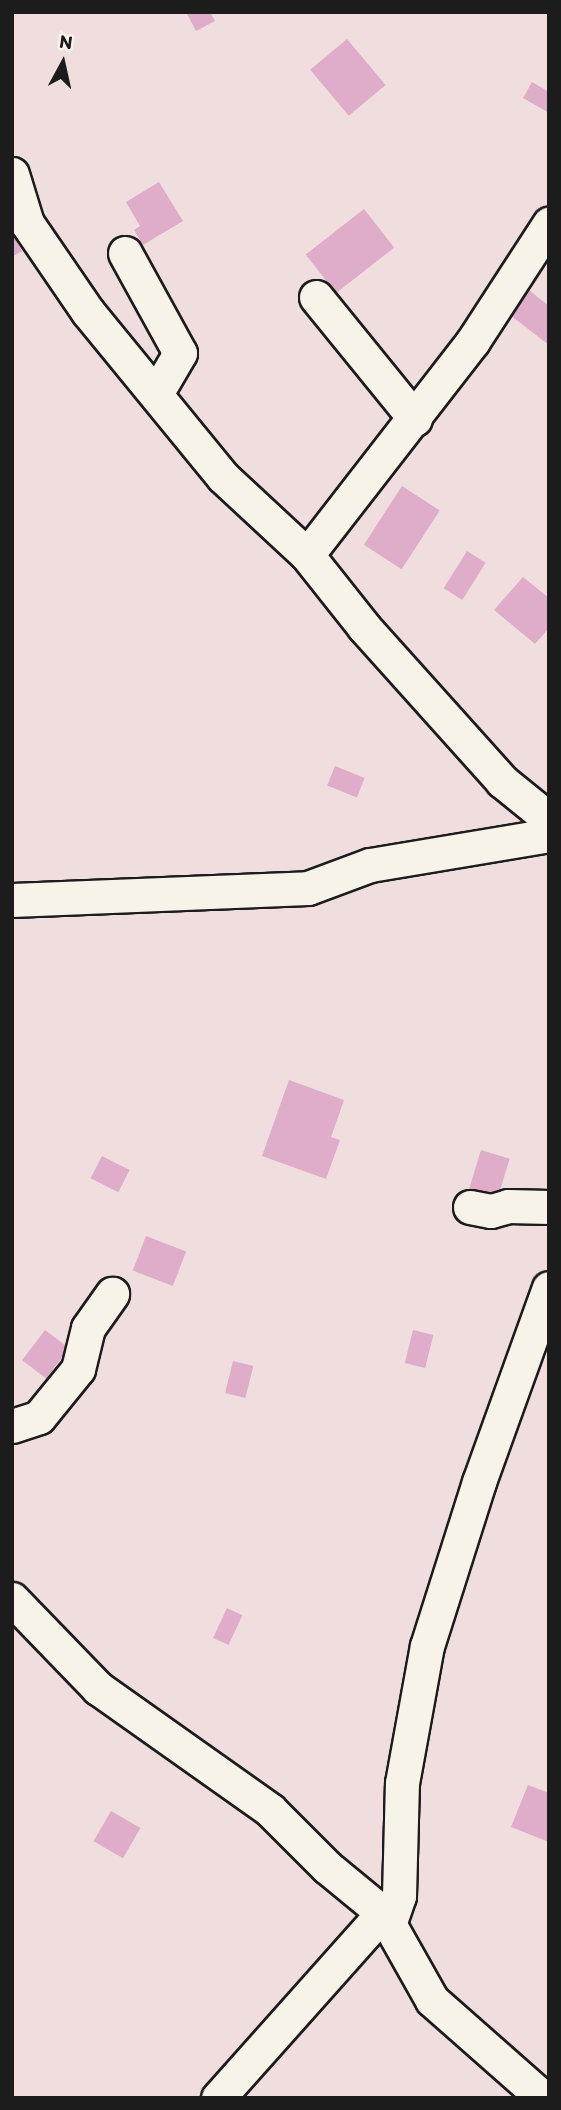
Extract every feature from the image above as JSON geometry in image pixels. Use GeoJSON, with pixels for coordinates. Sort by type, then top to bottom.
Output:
{"type":"FeatureCollection","features":[{"type":"Feature","properties":{"kind":"street"},"geometry":{"type":"LineString","coordinates":[[12,174],[27,223],[88,312],[157,392],[223,477],[307,555],[363,627],[502,781],[549,819]]}},
{"type":"Feature","properties":{"kind":"street"},"geometry":{"type":"LineString","coordinates":[[307,555],[415,419],[549,224]]}},
{"type":"Feature","properties":{"kind":"street"},"geometry":{"type":"LineString","coordinates":[[125,253],[180,353],[157,392]]}},
{"type":"Feature","properties":{"kind":"street"},"geometry":{"type":"LineString","coordinates":[[316,297],[415,419]]}},
{"type":"Feature","properties":{"kind":"street"},"geometry":{"type":"LineString","coordinates":[[12,900],[308,888],[370,865],[549,835]]}},
{"type":"Feature","properties":{"kind":"street"},"geometry":{"type":"LineString","coordinates":[[470,1206],[491,1211],[508,1206],[549,1207]]}},
{"type":"Feature","properties":{"kind":"street"},"geometry":{"type":"LineString","coordinates":[[218,2098],[386,1919],[399,1896],[402,1783],[427,1646],[479,1482],[549,1288]]}},
{"type":"Feature","properties":{"kind":"street"},"geometry":{"type":"LineString","coordinates":[[12,1426],[39,1417],[78,1369],[88,1328],[112,1294]]}},
{"type":"Feature","properties":{"kind":"street"},"geometry":{"type":"LineString","coordinates":[[12,1599],[98,1688],[270,1810],[327,1867],[386,1919],[432,2000],[543,2098]]}},
{"type":"Feature","properties":{"kind":"building"},"geometry":{"type":"Polygon","coordinates":[[[186,12],[210,12],[215,21],[196,31],[186,12]]]}},
{"type":"Feature","properties":{"kind":"building"},"geometry":{"type":"Polygon","coordinates":[[[347,39],[386,85],[349,116],[310,70],[347,39]]]}},
{"type":"Feature","properties":{"kind":"building"},"geometry":{"type":"Polygon","coordinates":[[[532,82],[549,92],[549,113],[523,98],[532,82]]]}},
{"type":"Feature","properties":{"kind":"building"},"geometry":{"type":"Polygon","coordinates":[[[159,182],[183,221],[143,245],[134,230],[140,226],[126,202],[159,182]]]}},
{"type":"Feature","properties":{"kind":"building"},"geometry":{"type":"Polygon","coordinates":[[[364,209],[394,248],[336,293],[306,255],[364,209]]]}},
{"type":"Feature","properties":{"kind":"building"},"geometry":{"type":"Polygon","coordinates":[[[12,234],[22,251],[12,257],[12,234]]]}},
{"type":"Feature","properties":{"kind":"building"},"geometry":{"type":"Polygon","coordinates":[[[529,290],[549,306],[549,345],[510,315],[529,290]]]}},
{"type":"Feature","properties":{"kind":"building"},"geometry":{"type":"Polygon","coordinates":[[[402,486],[440,511],[402,569],[364,545],[402,486]]]}},
{"type":"Feature","properties":{"kind":"building"},"geometry":{"type":"Polygon","coordinates":[[[467,551],[486,563],[462,600],[444,588],[467,551]]]}},
{"type":"Feature","properties":{"kind":"building"},"geometry":{"type":"Polygon","coordinates":[[[523,577],[549,598],[549,628],[535,644],[494,610],[523,577]]]}},
{"type":"Feature","properties":{"kind":"building"},"geometry":{"type":"Polygon","coordinates":[[[335,766],[365,778],[357,797],[327,785],[335,766]]]}},
{"type":"Feature","properties":{"kind":"building"},"geometry":{"type":"Polygon","coordinates":[[[289,1080],[344,1100],[331,1137],[340,1140],[326,1179],[262,1156],[289,1080]]]}},
{"type":"Feature","properties":{"kind":"building"},"geometry":{"type":"Polygon","coordinates":[[[481,1150],[510,1159],[498,1198],[469,1189],[481,1150]]]}},
{"type":"Feature","properties":{"kind":"building"},"geometry":{"type":"Polygon","coordinates":[[[102,1156],[130,1170],[118,1192],[91,1178],[102,1156]]]}},
{"type":"Feature","properties":{"kind":"building"},"geometry":{"type":"Polygon","coordinates":[[[146,1236],[186,1251],[173,1286],[133,1271],[146,1236]]]}},
{"type":"Feature","properties":{"kind":"building"},"geometry":{"type":"Polygon","coordinates":[[[45,1330],[69,1348],[46,1378],[22,1360],[45,1330]]]}},
{"type":"Feature","properties":{"kind":"building"},"geometry":{"type":"Polygon","coordinates":[[[413,1330],[433,1335],[425,1368],[405,1363],[413,1330]]]}},
{"type":"Feature","properties":{"kind":"building"},"geometry":{"type":"Polygon","coordinates":[[[233,1361],[253,1366],[245,1398],[225,1393],[233,1361]]]}},
{"type":"Feature","properties":{"kind":"building"},"geometry":{"type":"Polygon","coordinates":[[[227,1608],[242,1615],[228,1645],[213,1638],[227,1608]]]}},
{"type":"Feature","properties":{"kind":"building"},"geometry":{"type":"Polygon","coordinates":[[[528,1785],[549,1793],[549,1842],[511,1827],[528,1785]]]}},
{"type":"Feature","properties":{"kind":"building"},"geometry":{"type":"Polygon","coordinates":[[[111,1811],[140,1828],[123,1858],[94,1841],[111,1811]]]}}]}
